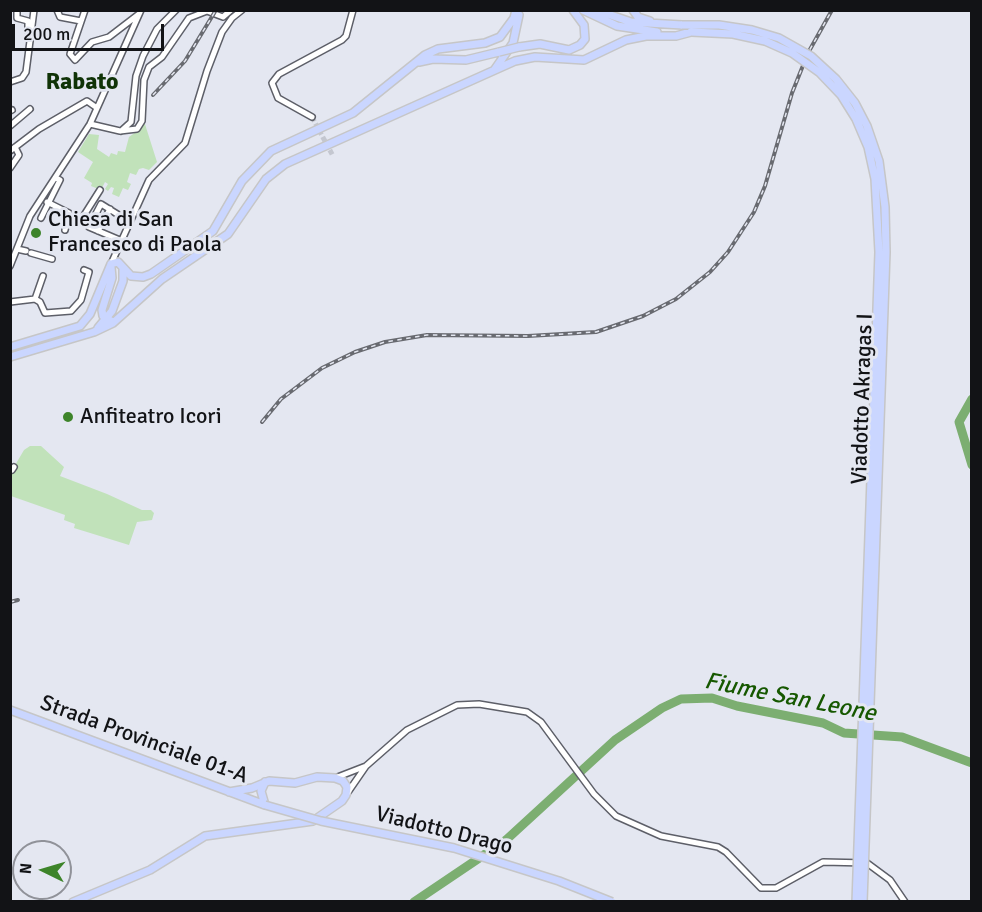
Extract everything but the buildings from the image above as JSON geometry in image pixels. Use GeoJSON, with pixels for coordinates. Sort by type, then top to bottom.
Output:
{"type":"FeatureCollection","features":[{"type":"Feature","properties":{"kind":"main road"},"geometry":{"type":"LineString","coordinates":[[10,347],[80,326],[90,314],[111,264],[116,261],[131,276],[143,277],[204,238],[219,223],[251,170],[271,151],[353,113],[424,55],[438,49],[492,41],[507,30],[518,10]]}},
{"type":"Feature","properties":{"kind":"main road"},"geometry":{"type":"LineString","coordinates":[[495,69],[513,43],[518,10]]}},
{"type":"Feature","properties":{"kind":"main road"},"geometry":{"type":"LineString","coordinates":[[409,66],[423,60],[465,60],[540,44],[569,50],[580,45],[585,39],[584,25],[573,10]]}},
{"type":"Feature","properties":{"kind":"main road"},"geometry":{"type":"LineString","coordinates":[[583,10],[604,22],[629,29],[691,32]]}},
{"type":"Feature","properties":{"kind":"main road"},"geometry":{"type":"LineString","coordinates":[[596,10],[631,22],[682,25]]}},
{"type":"Feature","properties":{"kind":"main road"},"geometry":{"type":"LineString","coordinates":[[633,10],[644,20],[682,25]]}},
{"type":"Feature","properties":{"kind":"main road","name":"Viadotto Akragas I"},"geometry":{"type":"LineString","coordinates":[[682,25],[727,26],[752,30],[779,39],[811,56],[836,79],[855,103],[867,126],[879,162],[885,207],[886,252],[863,902]]}},
{"type":"Feature","properties":{"kind":"main road"},"geometry":{"type":"LineString","coordinates":[[10,357],[94,332],[111,321],[162,279],[228,234],[266,179],[285,164],[495,69],[526,58],[584,60],[626,40],[691,32]]}},
{"type":"Feature","properties":{"kind":"main road","name":"Viadotto Akragas I"},"geometry":{"type":"LineString","coordinates":[[691,32],[718,32],[750,37],[776,45],[807,63],[832,84],[849,106],[868,147],[873,171],[879,207],[879,252],[856,902]]}},
{"type":"Feature","properties":{"kind":"main road"},"geometry":{"type":"LineString","coordinates":[[111,264],[112,278],[102,310],[111,321]]}},
{"type":"Feature","properties":{"kind":"main road"},"geometry":{"type":"LineString","coordinates":[[111,321],[123,281],[121,267]]}},
{"type":"Feature","properties":{"kind":"main road","name":"Strada Provinciale 01-A"},"geometry":{"type":"LineString","coordinates":[[10,710],[265,805]]}},
{"type":"Feature","properties":{"kind":"main road","name":"Strada Provinciale 01-A"},"geometry":{"type":"LineString","coordinates":[[265,782],[295,783],[317,777],[335,778]]}},
{"type":"Feature","properties":{"kind":"main road"},"geometry":{"type":"LineString","coordinates":[[73,902],[150,870],[205,836],[312,821],[346,795],[347,787],[335,778]]}},
{"type":"Feature","properties":{"kind":"main road"},"geometry":{"type":"LineString","coordinates":[[229,792],[252,788],[265,782]]}},
{"type":"Feature","properties":{"kind":"main road"},"geometry":{"type":"LineString","coordinates":[[253,800],[265,782]]}},
{"type":"Feature","properties":{"kind":"main road"},"geometry":{"type":"LineString","coordinates":[[252,788],[253,800]]}},
{"type":"Feature","properties":{"kind":"main road"},"geometry":{"type":"LineString","coordinates":[[261,791],[265,805]]}},
{"type":"Feature","properties":{"kind":"main road","name":"Viadotto Drago"},"geometry":{"type":"LineString","coordinates":[[265,805],[321,821],[454,848],[559,881],[612,902]]}},
{"type":"Feature","properties":{"kind":"street"},"geometry":{"type":"LineString","coordinates":[[17,10],[17,18],[28,21],[28,31],[31,35]]}},
{"type":"Feature","properties":{"kind":"street"},"geometry":{"type":"LineString","coordinates":[[10,82],[18,81],[25,74],[34,10]]}},
{"type":"Feature","properties":{"kind":"street"},"geometry":{"type":"LineString","coordinates":[[57,10],[60,17],[81,21]]}},
{"type":"Feature","properties":{"kind":"street"},"geometry":{"type":"LineString","coordinates":[[85,10],[70,54],[73,60],[78,59],[92,42],[109,37],[140,12]]}},
{"type":"Feature","properties":{"kind":"street"},"geometry":{"type":"LineString","coordinates":[[120,131],[131,122],[136,76],[147,47],[157,29],[176,10]]}},
{"type":"Feature","properties":{"kind":"street"},"geometry":{"type":"LineString","coordinates":[[90,124],[120,131],[140,127],[147,70],[162,57],[186,21],[203,12],[220,17],[231,10]]}},
{"type":"Feature","properties":{"kind":"street"},"geometry":{"type":"LineString","coordinates":[[111,264],[149,180],[185,143],[207,71],[222,32],[232,18],[242,10]]}},
{"type":"Feature","properties":{"kind":"street"},"geometry":{"type":"LineString","coordinates":[[312,117],[278,98],[272,83],[279,74],[342,40],[346,36],[353,10]]}},
{"type":"Feature","properties":{"kind":"street"},"geometry":{"type":"LineString","coordinates":[[10,266],[30,216],[90,124],[140,12]]}},
{"type":"Feature","properties":{"kind":"street"},"geometry":{"type":"LineString","coordinates":[[10,168],[19,155],[13,149],[87,101],[96,108]]}},
{"type":"Feature","properties":{"kind":"street"},"geometry":{"type":"LineString","coordinates":[[10,126],[30,109]]}},
{"type":"Feature","properties":{"kind":"street"},"geometry":{"type":"LineString","coordinates":[[41,218],[60,180],[56,178]]}},
{"type":"Feature","properties":{"kind":"street"},"geometry":{"type":"LineString","coordinates":[[100,190],[81,220],[89,227],[122,241]]}},
{"type":"Feature","properties":{"kind":"street"},"geometry":{"type":"LineString","coordinates":[[47,202],[69,213],[65,230]]}},
{"type":"Feature","properties":{"kind":"street"},"geometry":{"type":"LineString","coordinates":[[89,227],[101,204],[130,222]]}},
{"type":"Feature","properties":{"kind":"street"},"geometry":{"type":"LineString","coordinates":[[98,231],[110,209]]}},
{"type":"Feature","properties":{"kind":"street"},"geometry":{"type":"LineString","coordinates":[[17,249],[52,259]]}},
{"type":"Feature","properties":{"kind":"street"},"geometry":{"type":"LineString","coordinates":[[116,253],[121,267]]}},
{"type":"Feature","properties":{"kind":"street"},"geometry":{"type":"LineString","coordinates":[[10,302],[35,299],[40,302],[45,313],[71,311],[81,300],[89,272],[84,270]]}},
{"type":"Feature","properties":{"kind":"street"},"geometry":{"type":"LineString","coordinates":[[35,299],[43,276]]}},
{"type":"Feature","properties":{"kind":"street","name":"Strada Provinciale 01-A"},"geometry":{"type":"LineString","coordinates":[[335,778],[366,766],[407,730],[446,709],[466,703],[530,713],[541,722],[594,794],[616,816],[650,832],[718,847],[726,852],[761,888],[776,888],[823,862],[867,863],[890,880],[905,902]]}},
{"type":"Feature","properties":{"kind":"street"},"geometry":{"type":"LineString","coordinates":[[346,795],[366,766]]}},
{"type":"Feature","properties":{"kind":"green space"},"geometry":{"type":"Polygon","coordinates":[[[144,121],[157,162],[149,170],[139,169],[136,175],[130,173],[127,182],[131,184],[128,190],[123,188],[119,197],[112,194],[114,188],[111,187],[108,191],[105,189],[108,184],[105,182],[101,190],[91,186],[92,183],[84,178],[93,162],[78,152],[89,134],[99,135],[97,149],[109,157],[111,153],[117,155],[118,151],[125,152],[129,137],[140,129],[144,121]]]}},
{"type":"Feature","properties":{"kind":"green space"},"geometry":{"type":"Polygon","coordinates":[[[30,446],[41,446],[64,467],[60,476],[142,510],[151,510],[154,513],[152,520],[137,522],[129,545],[74,528],[75,524],[64,520],[65,515],[11,496],[10,464],[14,467],[24,450],[30,446]]]}},
{"type":"Feature","properties":{"kind":"waterway","name":"Fiume San Leone"},"geometry":{"type":"LineString","coordinates":[[972,399],[959,422],[972,465]]}},
{"type":"Feature","properties":{"kind":"waterway","name":"Fiume San Leone"},"geometry":{"type":"LineString","coordinates":[[414,902],[506,840],[615,740],[662,708],[681,699],[712,698],[737,706],[823,723],[844,733],[902,737],[972,763]]}},
{"type":"Feature","properties":{"kind":"tunnel"},"geometry":{"type":"LineString","coordinates":[[312,117],[333,156]]}},
{"type":"Feature","properties":{"kind":"railway"},"geometry":{"type":"LineString","coordinates":[[153,95],[185,61],[216,10]]}},
{"type":"Feature","properties":{"kind":"railway"},"geometry":{"type":"LineString","coordinates":[[262,422],[281,399],[322,368],[355,352],[385,342],[427,335],[528,336],[596,332],[643,316],[676,299],[710,272],[728,252],[754,212],[765,186],[792,93],[808,53],[832,10]]}},
{"type":"Feature","properties":{"kind":"railway"},"geometry":{"type":"LineString","coordinates":[[10,602],[18,600]]}},
{"type":"Feature","properties":{"kind":"place","name":"Chiesa di San Francesco di Paola"},"geometry":{"type":"Point","coordinates":[36,233]}},
{"type":"Feature","properties":{"kind":"place","name":"Anfiteatro Icori"},"geometry":{"type":"Point","coordinates":[68,417]}},
{"type":"Feature","properties":{"kind":"district","name":"Rabato"},"geometry":{"type":"Point","coordinates":[82,83]}}]}
